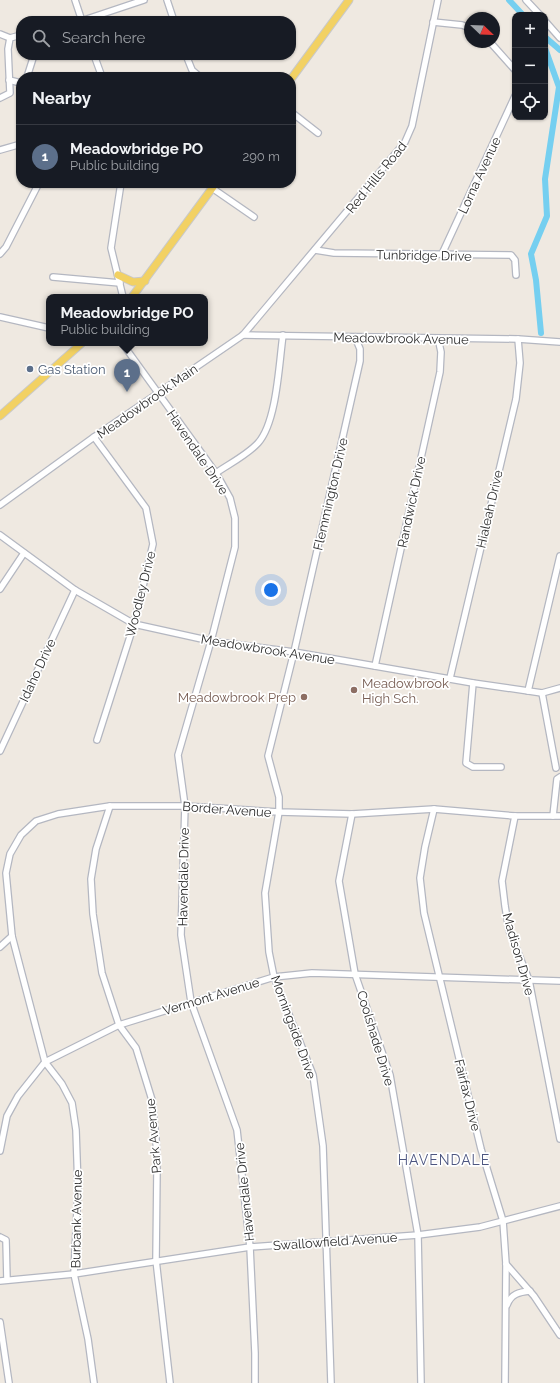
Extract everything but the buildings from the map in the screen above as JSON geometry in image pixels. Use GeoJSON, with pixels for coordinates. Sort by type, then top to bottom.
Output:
{"type":"FeatureCollection","features":[{"type":"Feature","properties":{"kind":"main road"},"geometry":{"type":"LineString","coordinates":[[296,72],[349,0]]}},
{"type":"Feature","properties":{"kind":"main road"},"geometry":{"type":"LineString","coordinates":[[135,294],[212,188]]}},
{"type":"Feature","properties":{"kind":"main road"},"geometry":{"type":"LineString","coordinates":[[119,279],[133,282],[145,281]]}},
{"type":"Feature","properties":{"kind":"main road"},"geometry":{"type":"LineString","coordinates":[[0,416],[79,346]]}},
{"type":"Feature","properties":{"kind":"street"},"geometry":{"type":"LineString","coordinates":[[75,0],[80,16]]}},
{"type":"Feature","properties":{"kind":"street"},"geometry":{"type":"LineString","coordinates":[[96,16],[144,0]]}},
{"type":"Feature","properties":{"kind":"street"},"geometry":{"type":"LineString","coordinates":[[167,0],[172,16]]}},
{"type":"Feature","properties":{"kind":"street","name":"Red Hills Road"},"geometry":{"type":"LineString","coordinates":[[283,286],[405,142],[412,126],[438,0]]}},
{"type":"Feature","properties":{"kind":"street"},"geometry":{"type":"LineString","coordinates":[[526,0],[537,12]]}},
{"type":"Feature","properties":{"kind":"street"},"geometry":{"type":"LineString","coordinates":[[433,22],[464,26]]}},
{"type":"Feature","properties":{"kind":"street"},"geometry":{"type":"LineString","coordinates":[[548,24],[560,38]]}},
{"type":"Feature","properties":{"kind":"street"},"geometry":{"type":"LineString","coordinates":[[0,34],[10,38],[16,36]]}},
{"type":"Feature","properties":{"kind":"street"},"geometry":{"type":"LineString","coordinates":[[0,98],[10,93],[8,48],[10,38]]}},
{"type":"Feature","properties":{"kind":"street"},"geometry":{"type":"LineString","coordinates":[[495,48],[512,67]]}},
{"type":"Feature","properties":{"kind":"street"},"geometry":{"type":"LineString","coordinates":[[28,72],[32,60]]}},
{"type":"Feature","properties":{"kind":"street"},"geometry":{"type":"LineString","coordinates":[[96,60],[100,72]]}},
{"type":"Feature","properties":{"kind":"street"},"geometry":{"type":"LineString","coordinates":[[188,60],[194,72]]}},
{"type":"Feature","properties":{"kind":"street"},"geometry":{"type":"LineString","coordinates":[[9,80],[16,81]]}},
{"type":"Feature","properties":{"kind":"street","name":"Lorna Avenue"},"geometry":{"type":"LineString","coordinates":[[442,254],[512,102]]}},
{"type":"Feature","properties":{"kind":"street"},"geometry":{"type":"LineString","coordinates":[[296,116],[318,133]]}},
{"type":"Feature","properties":{"kind":"street"},"geometry":{"type":"LineString","coordinates":[[0,150],[16,145]]}},
{"type":"Feature","properties":{"kind":"street"},"geometry":{"type":"LineString","coordinates":[[0,254],[6,247],[36,188]]}},
{"type":"Feature","properties":{"kind":"street"},"geometry":{"type":"LineString","coordinates":[[120,188],[111,248],[122,294]]}},
{"type":"Feature","properties":{"kind":"street"},"geometry":{"type":"LineString","coordinates":[[218,188],[254,217]]}},
{"type":"Feature","properties":{"kind":"street","name":"Tunbridge Drive"},"geometry":{"type":"LineString","coordinates":[[315,250],[334,253],[513,256],[515,260],[516,274]]}},
{"type":"Feature","properties":{"kind":"street"},"geometry":{"type":"LineString","coordinates":[[53,277],[119,279]]}},
{"type":"Feature","properties":{"kind":"street","name":"Meadowbrook Main"},"geometry":{"type":"LineString","coordinates":[[0,505],[94,437],[243,336],[283,286]]}},
{"type":"Feature","properties":{"kind":"street"},"geometry":{"type":"LineString","coordinates":[[0,316],[46,327]]}},
{"type":"Feature","properties":{"kind":"street"},"geometry":{"type":"LineString","coordinates":[[216,473],[258,443],[264,434],[271,415],[276,389],[282,335]]}},
{"type":"Feature","properties":{"kind":"street","name":"Meadowbrook Avenue"},"geometry":{"type":"LineString","coordinates":[[243,336],[282,335],[518,339],[560,342]]}},
{"type":"Feature","properties":{"kind":"street","name":"Flemmington Drive"},"geometry":{"type":"LineString","coordinates":[[294,652],[360,361],[360,349],[355,337]]}},
{"type":"Feature","properties":{"kind":"street","name":"Randwick Drive"},"geometry":{"type":"LineString","coordinates":[[375,666],[440,372],[441,352],[438,338]]}},
{"type":"Feature","properties":{"kind":"street","name":"Hialeah Drive"},"geometry":{"type":"LineString","coordinates":[[450,678],[516,399],[520,363],[518,339]]}},
{"type":"Feature","properties":{"kind":"street","name":"Havendale Drive"},"geometry":{"type":"LineString","coordinates":[[124,346],[216,473],[230,498],[234,518],[236,537],[211,641],[178,756],[185,806],[181,935],[191,1002],[237,1130],[250,1247],[255,1383]]}},
{"type":"Feature","properties":{"kind":"street","name":"Woodley Drive"},"geometry":{"type":"LineString","coordinates":[[94,437],[146,508],[151,527],[153,544],[134,624],[97,740]]}},
{"type":"Feature","properties":{"kind":"street","name":"Meadowbrook Avenue"},"geometry":{"type":"LineString","coordinates":[[0,535],[74,590],[134,624],[211,641],[294,652],[472,683],[542,693],[560,688]]}},
{"type":"Feature","properties":{"kind":"street"},"geometry":{"type":"LineString","coordinates":[[0,589],[24,553]]}},
{"type":"Feature","properties":{"kind":"street"},"geometry":{"type":"LineString","coordinates":[[528,691],[560,556]]}},
{"type":"Feature","properties":{"kind":"street","name":"Idaho Drive"},"geometry":{"type":"LineString","coordinates":[[0,751],[74,590]]}},
{"type":"Feature","properties":{"kind":"street","name":"Morningside Drive"},"geometry":{"type":"LineString","coordinates":[[294,652],[268,756],[279,797],[279,812],[265,893],[269,952],[274,977],[313,1074],[323,1146],[332,1383]]}},
{"type":"Feature","properties":{"kind":"street"},"geometry":{"type":"LineString","coordinates":[[472,683],[466,763],[473,767],[501,767]]}},
{"type":"Feature","properties":{"kind":"street"},"geometry":{"type":"LineString","coordinates":[[542,693],[556,768]]}},
{"type":"Feature","properties":{"kind":"street"},"geometry":{"type":"LineString","coordinates":[[554,816],[557,779],[560,777]]}},
{"type":"Feature","properties":{"kind":"street","name":"Border Avenue"},"geometry":{"type":"LineString","coordinates":[[45,1062],[12,936],[6,874],[10,854],[21,835],[36,821],[58,814],[110,806],[185,806],[279,812],[352,814],[434,809],[515,816],[560,816]]}},
{"type":"Feature","properties":{"kind":"street","name":"Park Avenue"},"geometry":{"type":"LineString","coordinates":[[110,806],[96,849],[91,879],[93,914],[102,973],[119,1025],[136,1048],[152,1100],[157,1162],[156,1260],[170,1383]]}},
{"type":"Feature","properties":{"kind":"street","name":"Fairfax Drive"},"geometry":{"type":"LineString","coordinates":[[434,809],[425,847],[420,878],[424,913],[481,1149],[503,1221],[506,1264],[505,1383]]}},
{"type":"Feature","properties":{"kind":"street","name":"Coolshade Drive"},"geometry":{"type":"LineString","coordinates":[[352,814],[339,881],[355,974],[390,1075],[418,1235],[421,1383]]}},
{"type":"Feature","properties":{"kind":"street","name":"Madison Drive"},"geometry":{"type":"LineString","coordinates":[[515,816],[502,881],[509,930],[528,980],[560,1139]]}},
{"type":"Feature","properties":{"kind":"street"},"geometry":{"type":"LineString","coordinates":[[0,947],[12,936]]}},
{"type":"Feature","properties":{"kind":"street","name":"Vermont Avenue"},"geometry":{"type":"LineString","coordinates":[[0,1151],[7,1116],[18,1096],[45,1062],[119,1025],[191,1002],[274,977],[312,973],[560,981]]}},
{"type":"Feature","properties":{"kind":"street","name":"Burbank Avenue"},"geometry":{"type":"LineString","coordinates":[[45,1062],[69,1096],[72,1103],[76,1130],[78,1188],[74,1274],[88,1339],[94,1383]]}},
{"type":"Feature","properties":{"kind":"street"},"geometry":{"type":"LineString","coordinates":[[503,1221],[560,1206]]}},
{"type":"Feature","properties":{"kind":"street","name":"Swallowfield Avenue"},"geometry":{"type":"LineString","coordinates":[[0,1281],[74,1274],[156,1260],[250,1247],[418,1235],[480,1227],[503,1221]]}},
{"type":"Feature","properties":{"kind":"street"},"geometry":{"type":"LineString","coordinates":[[0,1237],[6,1240],[7,1280]]}},
{"type":"Feature","properties":{"kind":"street"},"geometry":{"type":"LineString","coordinates":[[506,1264],[530,1290],[560,1335]]}},
{"type":"Feature","properties":{"kind":"street"},"geometry":{"type":"LineString","coordinates":[[506,1307],[509,1299],[517,1293],[530,1290]]}},
{"type":"Feature","properties":{"kind":"street"},"geometry":{"type":"LineString","coordinates":[[0,1322],[9,1383]]}},
{"type":"Feature","properties":{"kind":"waterway"},"geometry":{"type":"LineString","coordinates":[[509,0],[520,12]]}},
{"type":"Feature","properties":{"kind":"waterway"},"geometry":{"type":"LineString","coordinates":[[548,40],[560,50]]}},
{"type":"Feature","properties":{"kind":"waterway"},"geometry":{"type":"LineString","coordinates":[[541,333],[536,280],[531,254],[547,216],[545,179],[559,87],[548,56]]}},
{"type":"Feature","properties":{"kind":"place","name":"Gas Station"},"geometry":{"type":"Point","coordinates":[30,369]}},
{"type":"Feature","properties":{"kind":"place","name":"Meadowbridge PO"},"geometry":{"type":"Point","coordinates":[127,392]}},
{"type":"Feature","properties":{"kind":"place","name":"Meadowbrook High Sch."},"geometry":{"type":"Point","coordinates":[354,690]}},
{"type":"Feature","properties":{"kind":"place","name":"Meadowbrook Prep"},"geometry":{"type":"Point","coordinates":[304,697]}},
{"type":"Feature","properties":{"kind":"district","name":"HAVENDALE"},"geometry":{"type":"Point","coordinates":[444,1160]}}]}
